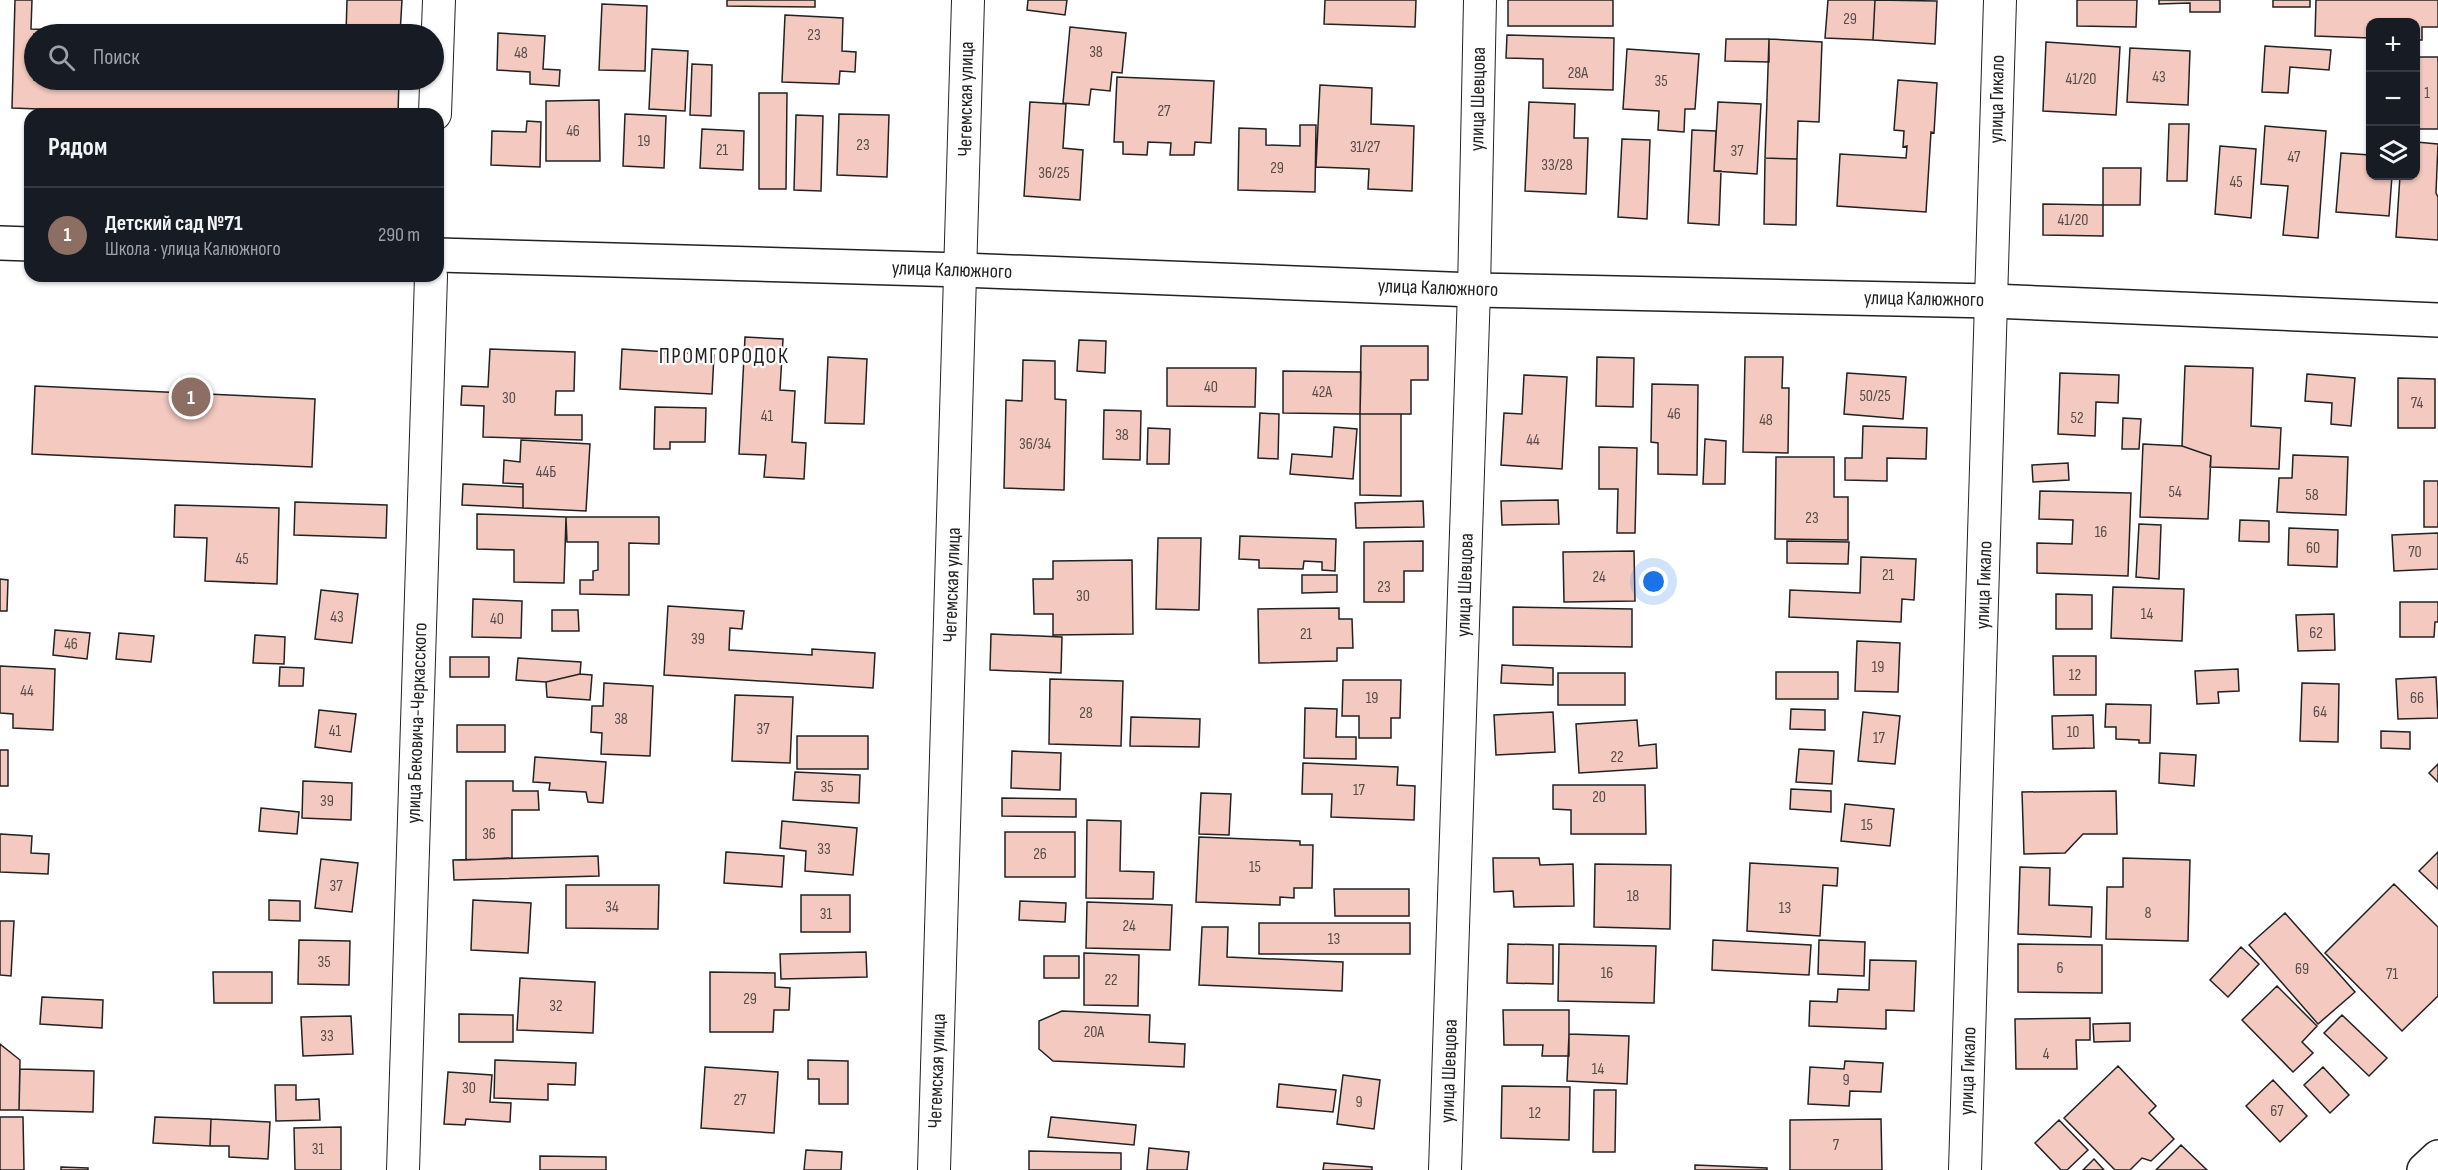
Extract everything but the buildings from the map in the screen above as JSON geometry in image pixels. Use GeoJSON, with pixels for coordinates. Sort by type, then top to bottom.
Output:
{"type":"FeatureCollection","features":[{"type":"Feature","properties":{"kind":"street"},"geometry":{"type":"LineString","coordinates":[[438,24],[439,0]]}},
{"type":"Feature","properties":{"kind":"street","name":"Чегемская улица"},"geometry":{"type":"LineString","coordinates":[[934,1170],[962,270],[968,0]]}},
{"type":"Feature","properties":{"kind":"street","name":"улица Шевцова"},"geometry":{"type":"LineString","coordinates":[[1445,1170],[1474,290],[1480,0]]}},
{"type":"Feature","properties":{"kind":"street","name":"улица Гикало"},"geometry":{"type":"LineString","coordinates":[[1965,1170],[2000,0]]}},
{"type":"Feature","properties":{"kind":"street"},"geometry":{"type":"LineString","coordinates":[[435,108],[436,90]]}},
{"type":"Feature","properties":{"kind":"street"},"geometry":{"type":"LineString","coordinates":[[0,243],[24,243]]}},
{"type":"Feature","properties":{"kind":"street","name":"улица Калюжного"},"geometry":{"type":"LineString","coordinates":[[444,255],[962,270],[1474,290],[1992,301],[2438,320]]}},
{"type":"Feature","properties":{"kind":"street","name":"улица Бековича-Черкасского"},"geometry":{"type":"LineString","coordinates":[[403,1170],[431,282]]}},
{"type":"Feature","properties":{"kind":"street"},"geometry":{"type":"LineString","coordinates":[[2424,1170],[2438,1157]]}},
{"type":"Feature","properties":{"kind":"place","name":"Детский сад №71"},"geometry":{"type":"Point","coordinates":[191,397]}},
{"type":"Feature","properties":{"kind":"district","name":"ПРОМГОРОДОК"},"geometry":{"type":"Point","coordinates":[724,356]}}]}
